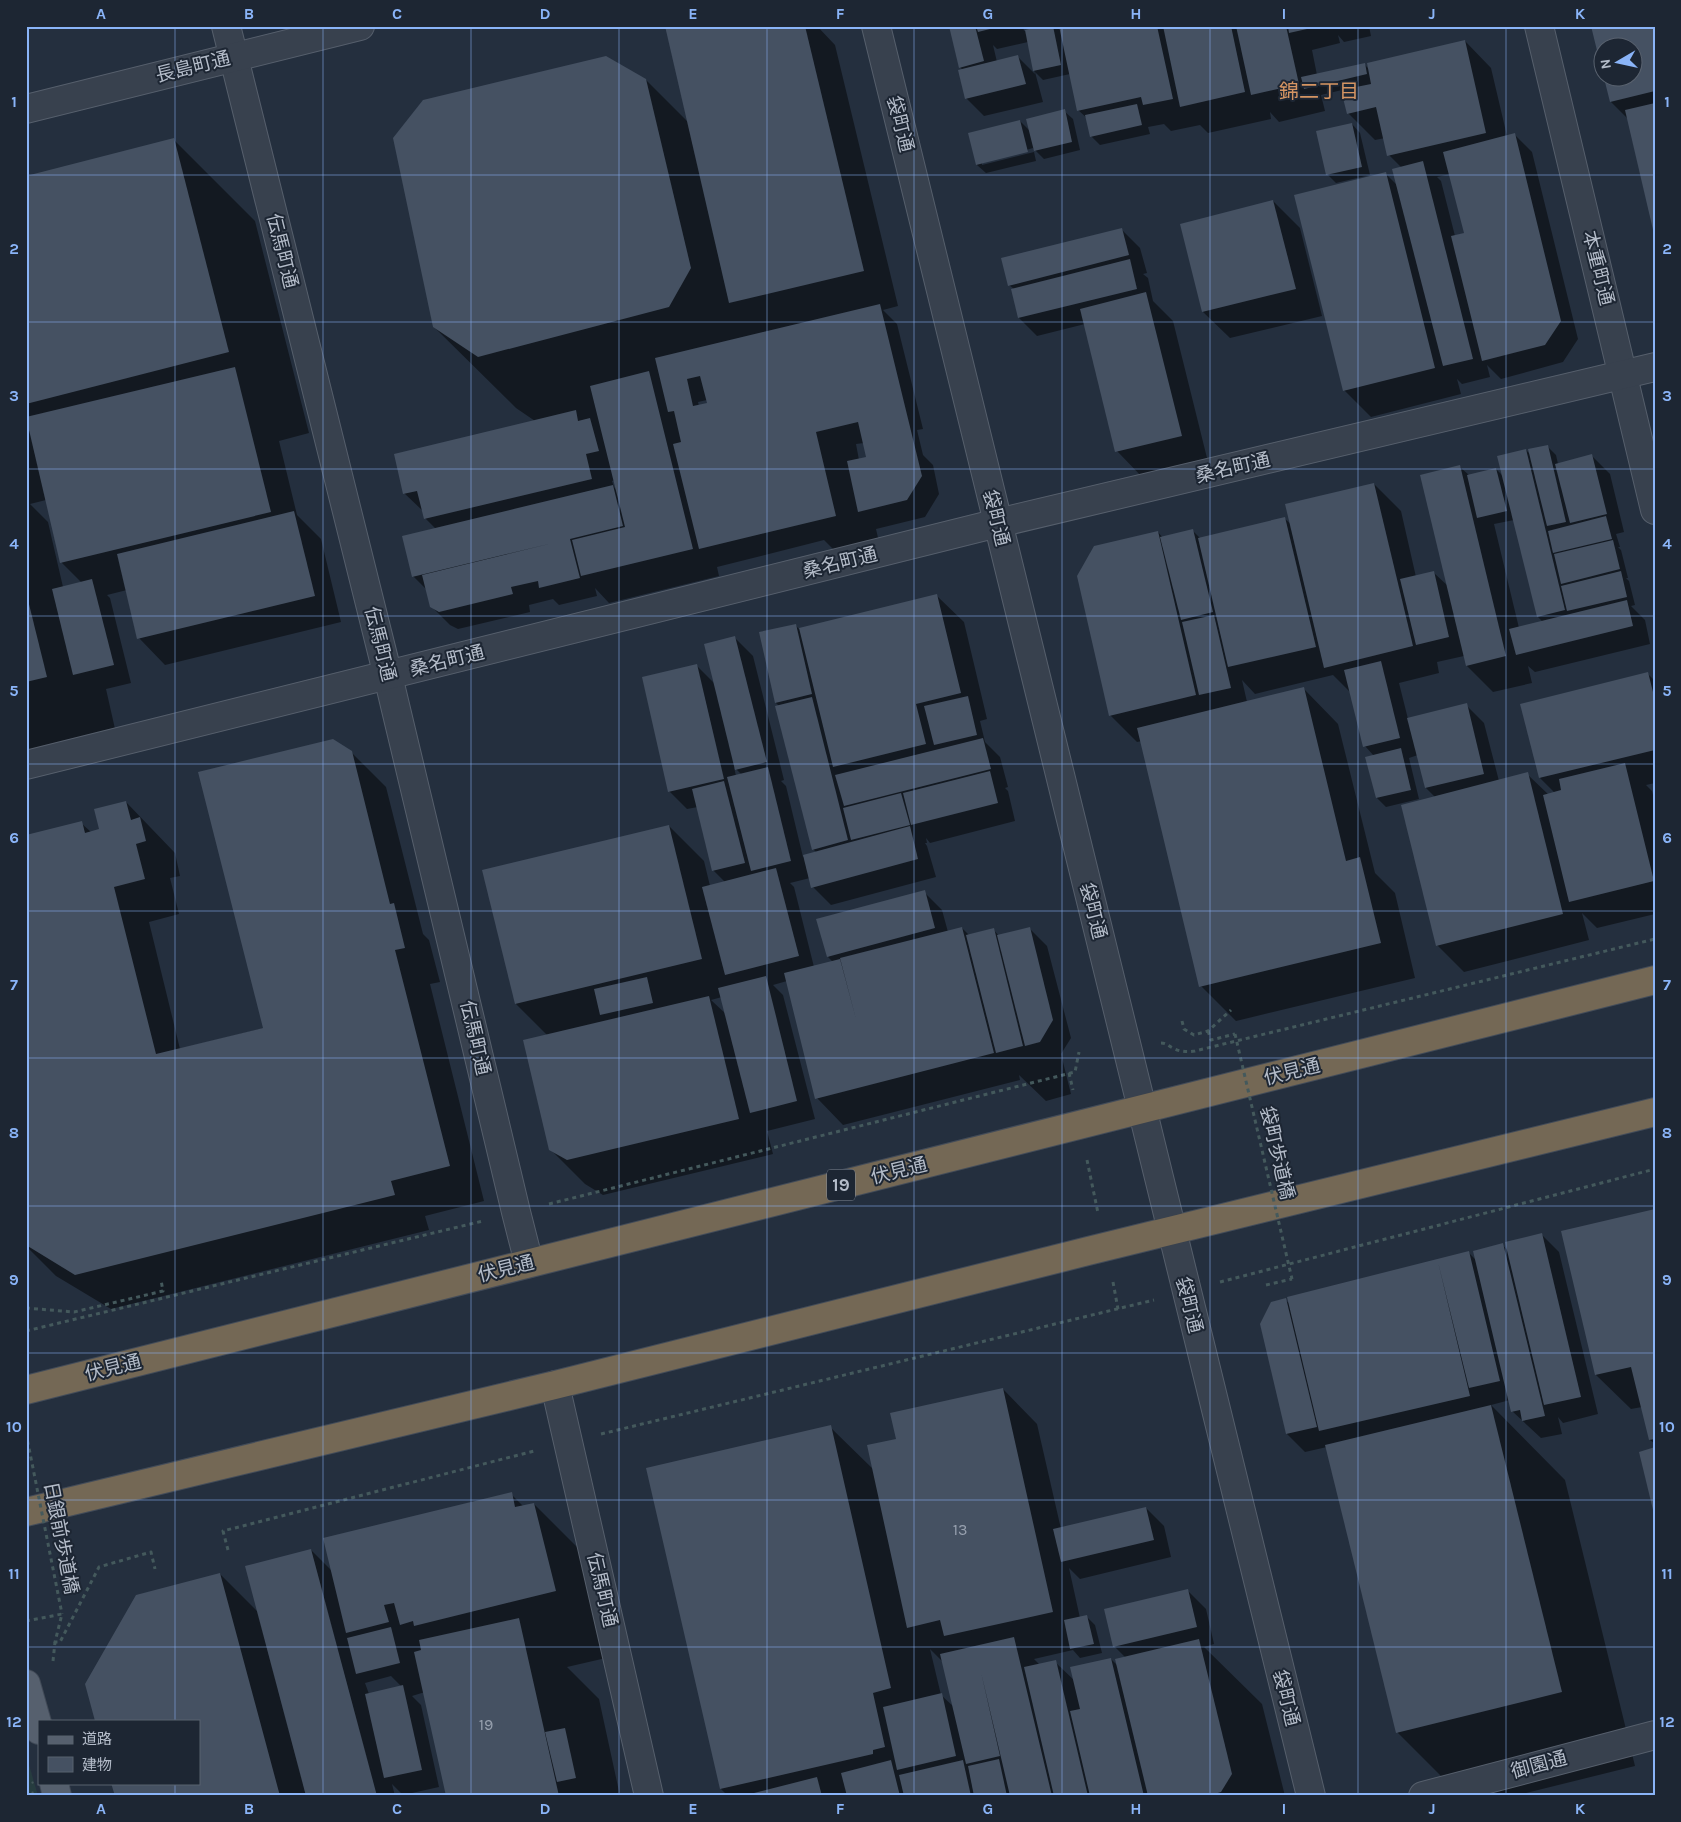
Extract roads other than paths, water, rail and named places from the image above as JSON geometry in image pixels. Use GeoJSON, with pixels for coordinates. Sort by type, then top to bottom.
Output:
{"type":"FeatureCollection","features":[{"type":"Feature","properties":{"kind":"highway","name":"伏見通"},"geometry":{"type":"LineString","coordinates":[[26,1390],[1655,980]]}},
{"type":"Feature","properties":{"kind":"highway"},"geometry":{"type":"LineString","coordinates":[[26,1512],[555,1385],[1171,1230],[1655,1112]]}},
{"type":"Feature","properties":{"kind":"main road"},"geometry":{"type":"LineString","coordinates":[[26,1684],[38,1726]]}},
{"type":"Feature","properties":{"kind":"street","name":"伝馬町通"},"geometry":{"type":"LineString","coordinates":[[226,26],[388,676],[529,1263]]}},
{"type":"Feature","properties":{"kind":"street","name":"長島町通"},"geometry":{"type":"LineString","coordinates":[[26,109],[360,26]]}},
{"type":"Feature","properties":{"kind":"street","name":"袋町通"},"geometry":{"type":"LineString","coordinates":[[876,26],[1311,1796]]}},
{"type":"Feature","properties":{"kind":"street","name":"本重町通"},"geometry":{"type":"LineString","coordinates":[[1539,26],[1655,510]]}},
{"type":"Feature","properties":{"kind":"street","name":"桑名町通"},"geometry":{"type":"LineString","coordinates":[[26,765],[998,523],[1655,367]]}},
{"type":"Feature","properties":{"kind":"street","name":"伝馬町通"},"geometry":{"type":"LineString","coordinates":[[555,1385],[648,1796]]}},
{"type":"Feature","properties":{"kind":"street","name":"御園通"},"geometry":{"type":"LineString","coordinates":[[1423,1796],[1655,1735]]}},
{"type":"Feature","properties":{"kind":"district","name":"錦二丁目"},"geometry":{"type":"Point","coordinates":[1319,91]}}]}
